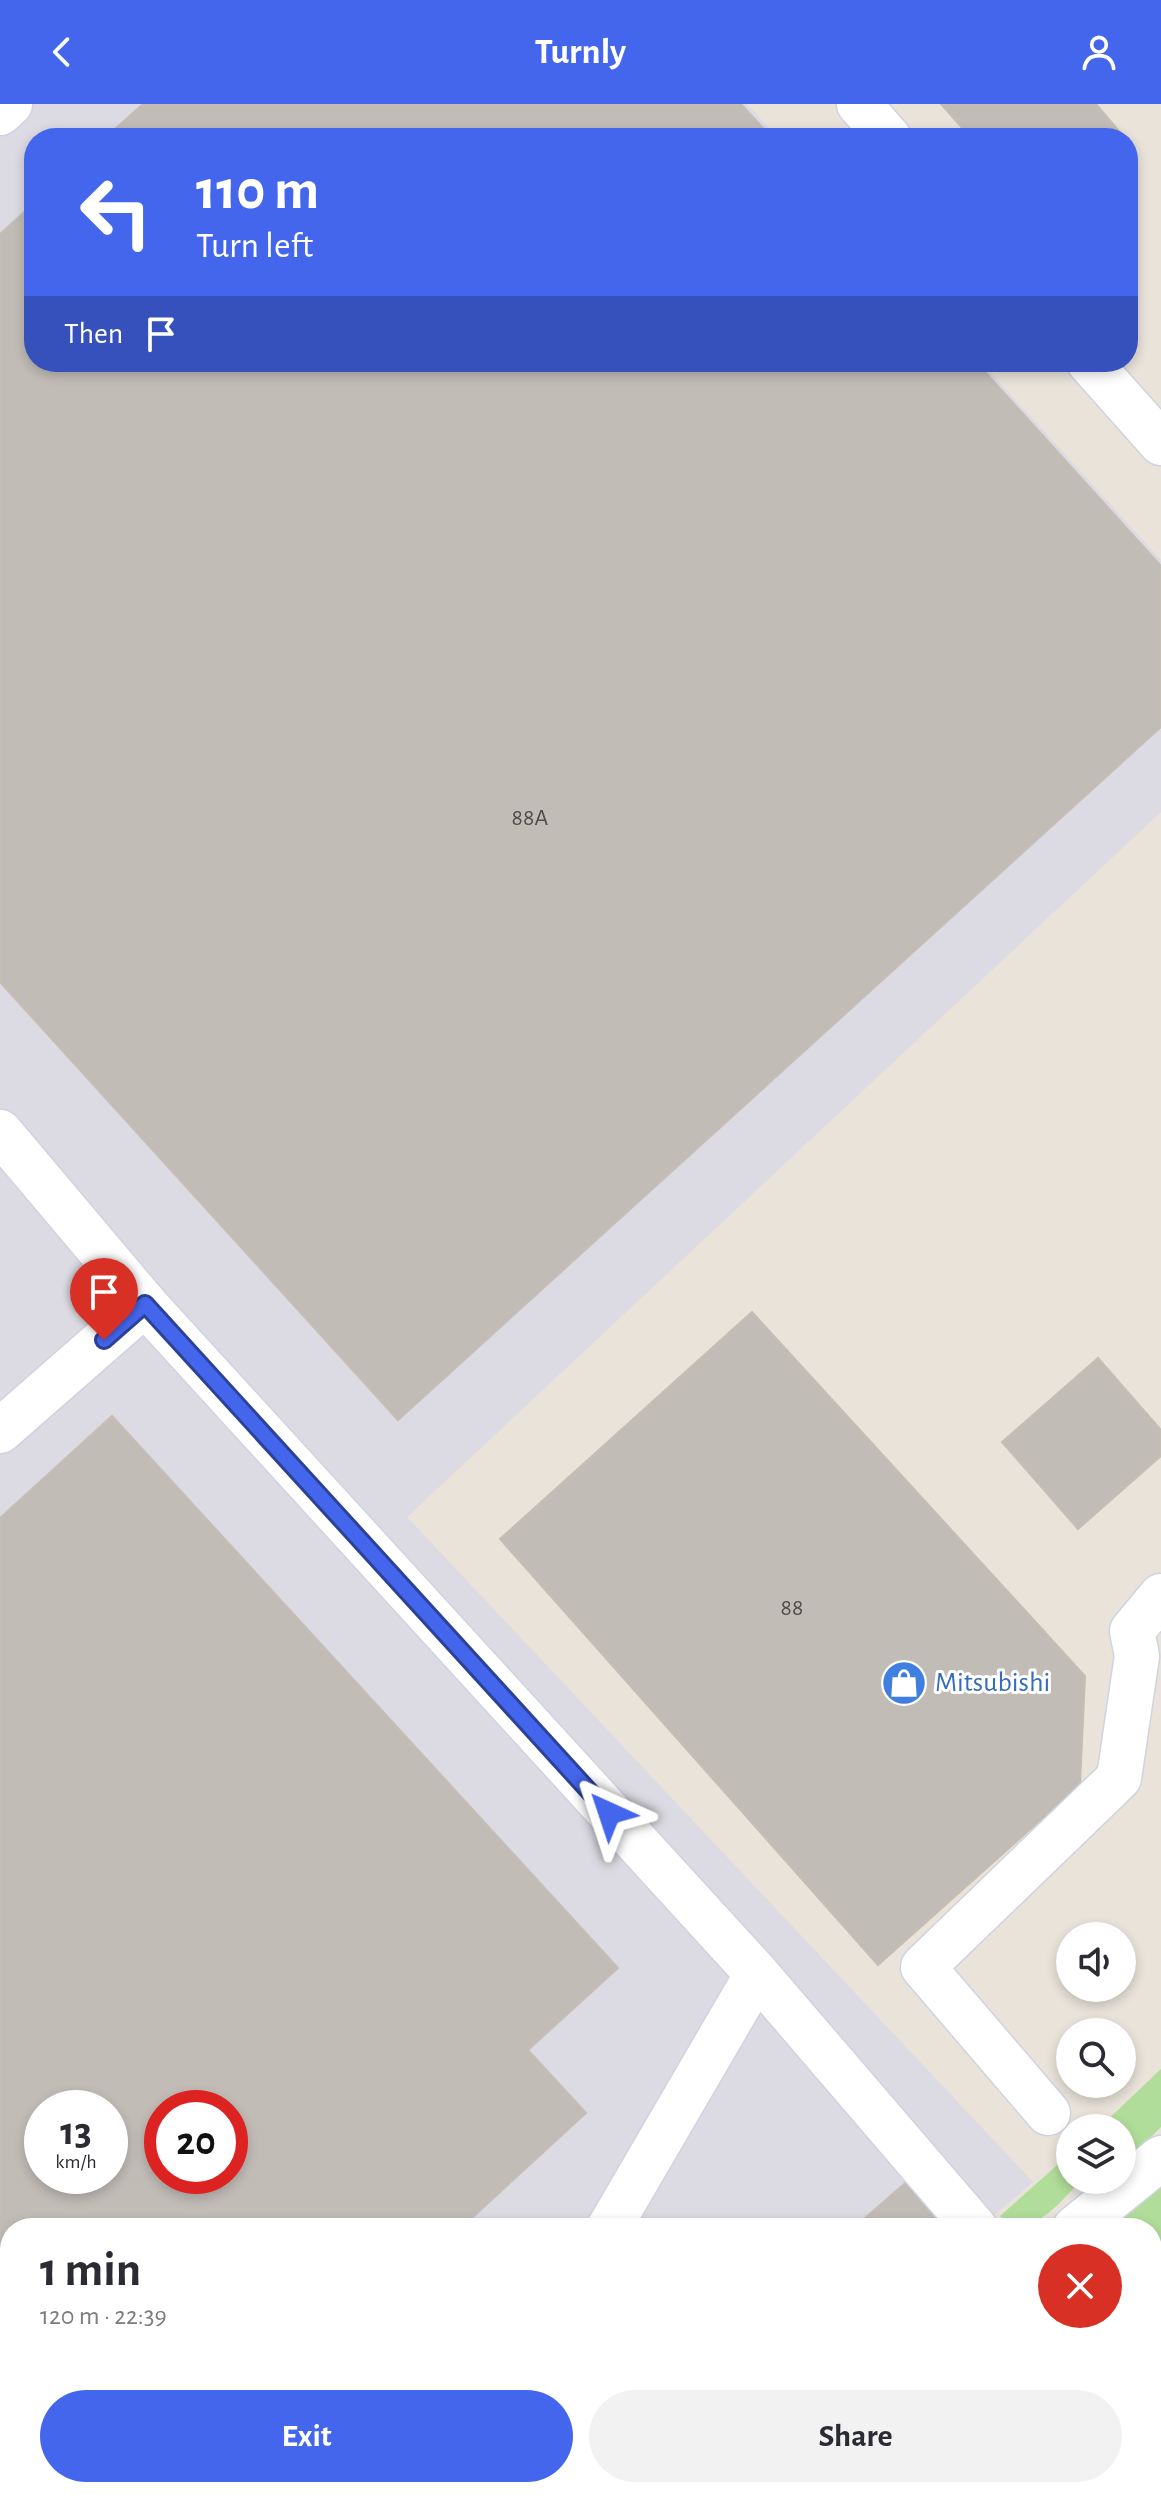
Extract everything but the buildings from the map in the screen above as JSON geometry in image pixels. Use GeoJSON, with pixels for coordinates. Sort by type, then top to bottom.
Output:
{"type":"FeatureCollection","features":[{"type":"Feature","properties":{"kind":"lane"},"geometry":{"type":"LineString","coordinates":[[0,113],[10,104]]}},
{"type":"Feature","properties":{"kind":"lane"},"geometry":{"type":"LineString","coordinates":[[859,104],[880,128]]}},
{"type":"Feature","properties":{"kind":"lane"},"geometry":{"type":"LineString","coordinates":[[1098,372],[1161,443]]}},
{"type":"Feature","properties":{"kind":"lane"},"geometry":{"type":"LineString","coordinates":[[0,1132],[145,1304],[757,1974],[966,2218]]}},
{"type":"Feature","properties":{"kind":"lane"},"geometry":{"type":"LineString","coordinates":[[0,1431],[145,1304]]}},
{"type":"Feature","properties":{"kind":"lane"},"geometry":{"type":"LineString","coordinates":[[1048,2113],[923,1967],[1119,1778],[1149,1656],[1132,1631],[1161,1596]]}},
{"type":"Feature","properties":{"kind":"lane"},"geometry":{"type":"LineString","coordinates":[[615,2218],[757,1974]]}},
{"type":"Feature","properties":{"kind":"lane"},"geometry":{"type":"LineString","coordinates":[[1136,2171],[1161,2158]]}},
{"type":"Feature","properties":{"kind":"lane"},"geometry":{"type":"LineString","coordinates":[[1082,2218],[1100,2194]]}},
{"type":"Feature","properties":{"kind":"shaded area"},"geometry":{"type":"Polygon","coordinates":[[[0,104],[747,104],[769,128],[24,128],[24,372],[990,372],[1161,560],[1161,812],[407,1517],[1033,2182],[991,2218],[0,2218],[0,104]]]}},
{"type":"Feature","properties":{"kind":"green space"},"geometry":{"type":"Polygon","coordinates":[[[1161,2069],[1161,2127],[1136,2151],[1136,2114],[1114,2114],[1131,2098],[1136,2098],[1136,2093],[1161,2069]]]}},
{"type":"Feature","properties":{"kind":"green space"},"geometry":{"type":"Polygon","coordinates":[[[1056,2166],[1056,2194],[1068,2194],[1052,2210],[1040,2218],[1000,2216],[1056,2166]]]}},
{"type":"Feature","properties":{"kind":"green space"},"geometry":{"type":"Polygon","coordinates":[[[1161,2181],[1161,2218],[1116,2218],[1161,2181]]]}},
{"type":"Feature","properties":{"kind":"place","name":"Mitsubishi"},"geometry":{"type":"Point","coordinates":[904,1683]}},
{"type":"Feature","properties":{"kind":"route"},"geometry":{"type":"LineString","coordinates":[[104,1340],[145,1304],[609,1813]]}}]}
